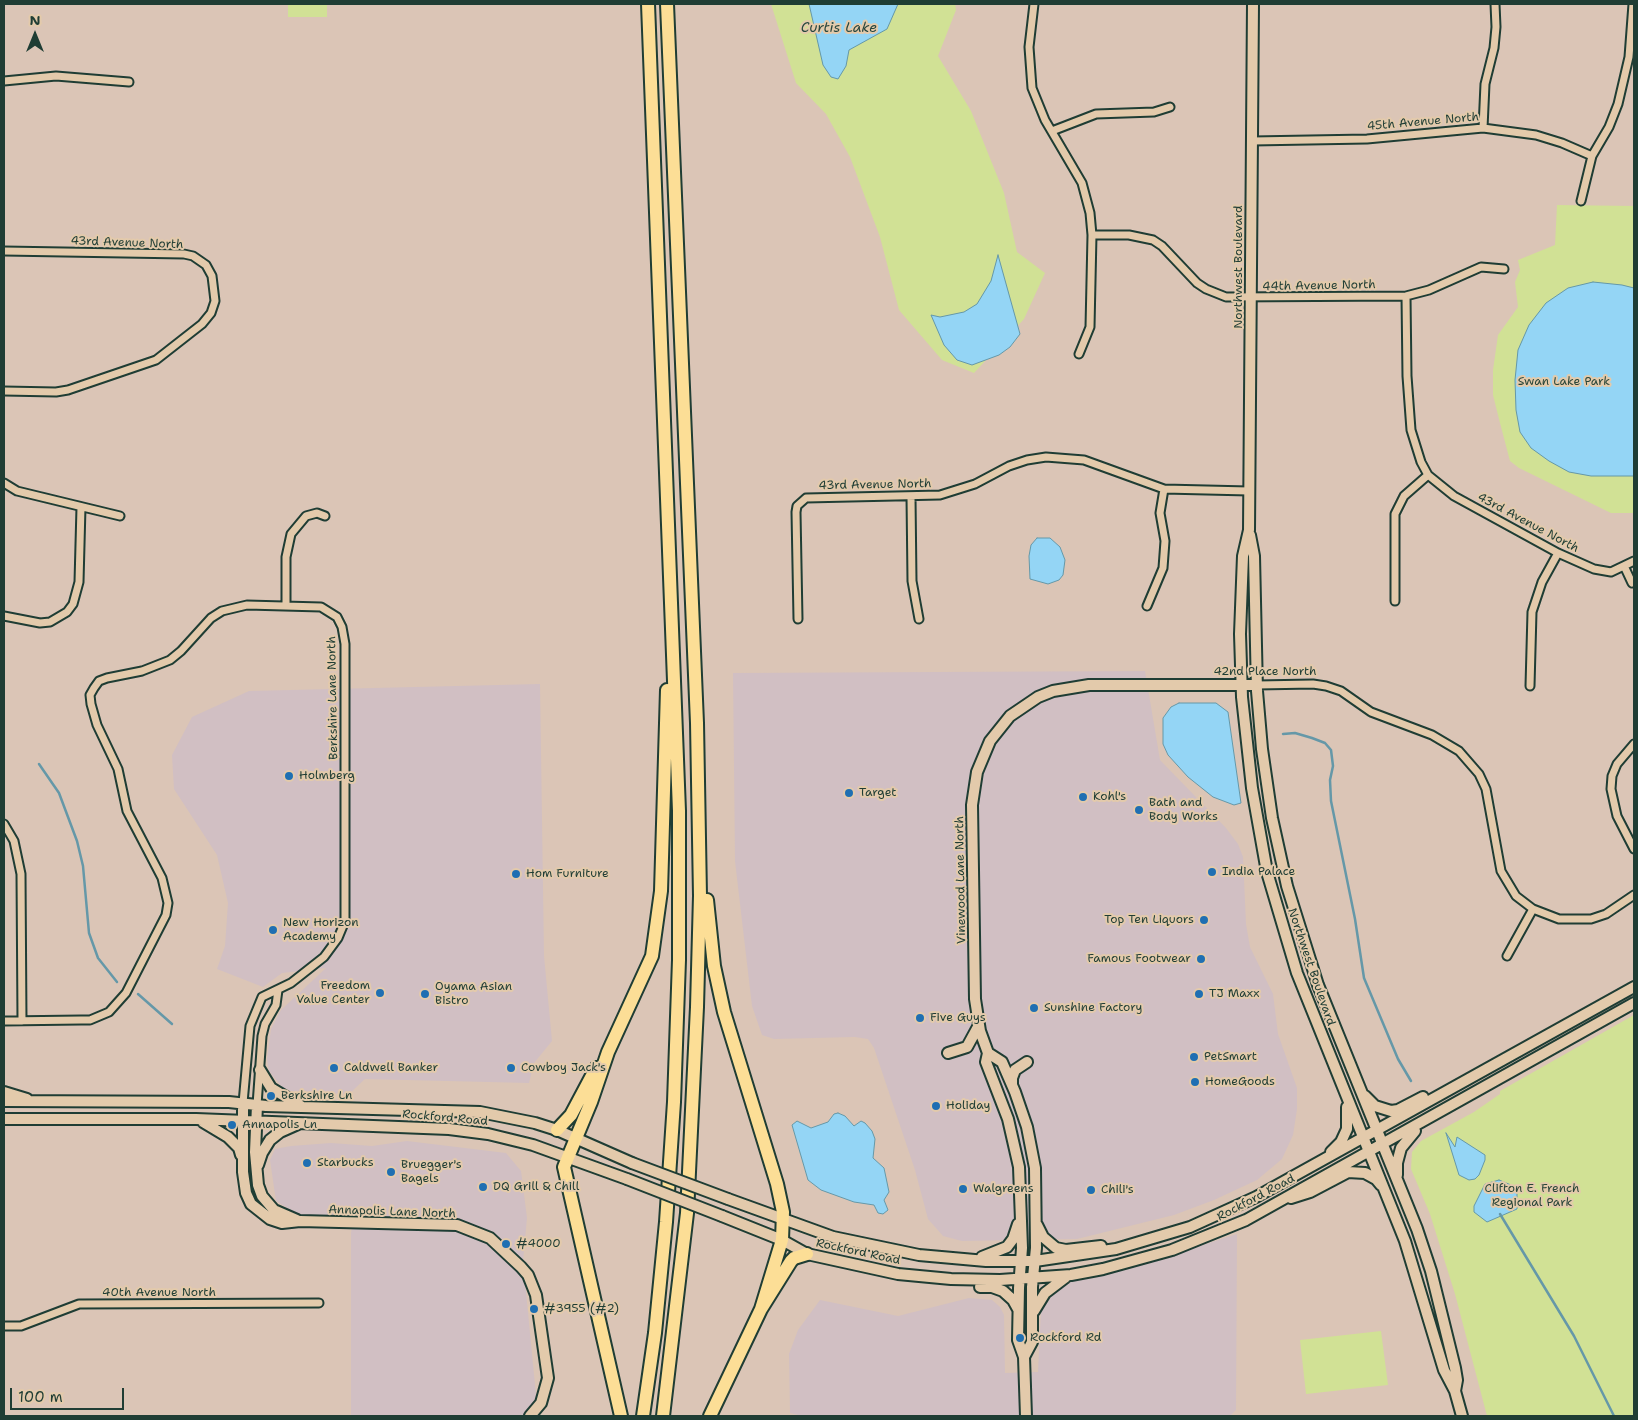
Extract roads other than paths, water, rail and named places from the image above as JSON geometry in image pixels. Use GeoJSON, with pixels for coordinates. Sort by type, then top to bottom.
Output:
{"type":"FeatureCollection","features":[{"type":"Feature","properties":{"kind":"highway"},"geometry":{"type":"LineString","coordinates":[[643,1416],[655,1333],[674,1102],[679,960],[680,811],[648,4]]}},
{"type":"Feature","properties":{"kind":"highway"},"geometry":{"type":"LineString","coordinates":[[667,4],[700,816],[710,933],[716,978],[724,1012],[777,1184],[784,1221],[782,1240],[761,1309]]}},
{"type":"Feature","properties":{"kind":"highway"},"geometry":{"type":"LineString","coordinates":[[621,1416],[564,1167],[608,1052],[652,956],[662,874],[668,674],[674,656]]}},
{"type":"Feature","properties":{"kind":"highway"},"geometry":{"type":"LineString","coordinates":[[663,1416],[688,1202],[698,1007],[700,816]]}},
{"type":"Feature","properties":{"kind":"highway"},"geometry":{"type":"LineString","coordinates":[[557,1130],[571,1115],[596,1067],[608,1052]]}},
{"type":"Feature","properties":{"kind":"highway"},"geometry":{"type":"LineString","coordinates":[[710,1416],[761,1309],[791,1261],[794,1258],[808,1254]]}},
{"type":"Feature","properties":{"kind":"main road","name":"Northwest Boulevard"},"geometry":{"type":"LineString","coordinates":[[1252,4],[1249,530],[1254,556],[1257,685],[1267,784],[1287,886],[1318,985],[1417,1229],[1437,1291],[1455,1368],[1457,1380],[1455,1391]]}},
{"type":"Feature","properties":{"kind":"main road","name":"Northwest Boulevard"},"geometry":{"type":"LineString","coordinates":[[1249,530],[1243,556],[1241,684],[1252,788],[1267,872],[1297,973],[1412,1261],[1448,1381],[1455,1391],[1462,1416]]}},
{"type":"Feature","properties":{"kind":"main road","name":"42nd Place North"},"geometry":{"type":"LineString","coordinates":[[1010,716],[1038,697],[1070,687],[1089,685],[1257,685]]}},
{"type":"Feature","properties":{"kind":"main road","name":"Vinewood Lane North"},"geometry":{"type":"LineString","coordinates":[[1010,716],[990,741],[982,756],[974,788],[974,968],[975,999],[979,1026],[988,1053],[986,1062],[1008,1118],[1019,1168],[1021,1262],[1018,1340],[1024,1357],[1026,1416]]}},
{"type":"Feature","properties":{"kind":"main road","name":"Rockford Road"},"geometry":{"type":"LineString","coordinates":[[4,1102],[243,1104],[480,1112],[535,1123],[557,1130],[632,1163],[784,1221],[869,1246],[958,1259],[1021,1262],[1116,1249],[1178,1231],[1234,1208],[1364,1138],[1634,986]]}},
{"type":"Feature","properties":{"kind":"main road","name":"Rockford Road"},"geometry":{"type":"LineString","coordinates":[[4,1119],[196,1119],[470,1131],[523,1142],[567,1157],[782,1240],[808,1254],[882,1272],[951,1279],[1019,1279],[1071,1274],[1120,1265],[1178,1248],[1246,1220],[1634,1003]]}},
{"type":"Feature","properties":{"kind":"main road"},"geometry":{"type":"LineString","coordinates":[[948,1053],[967,1047],[979,1026]]}},
{"type":"Feature","properties":{"kind":"main road","name":"Vinewood Lane North"},"geometry":{"type":"LineString","coordinates":[[988,1053],[1002,1062],[1012,1086],[1032,1150],[1036,1220],[1032,1342],[1024,1357]]}},
{"type":"Feature","properties":{"kind":"main road"},"geometry":{"type":"LineString","coordinates":[[1012,1086],[1015,1070],[1027,1062]]}},
{"type":"Feature","properties":{"kind":"main road"},"geometry":{"type":"LineString","coordinates":[[260,1070],[271,1088],[300,1106]]}},
{"type":"Feature","properties":{"kind":"main road"},"geometry":{"type":"LineString","coordinates":[[1362,1093],[1375,1106],[1390,1111],[1398,1110],[1439,1088],[1451,1089]]}},
{"type":"Feature","properties":{"kind":"main road"},"geometry":{"type":"LineString","coordinates":[[4,1092],[32,1101]]}},
{"type":"Feature","properties":{"kind":"main road"},"geometry":{"type":"LineString","coordinates":[[1320,1162],[1336,1148],[1347,1129],[1349,1116],[1346,1094]]}},
{"type":"Feature","properties":{"kind":"main road","name":"Annapolis Lane North"},"geometry":{"type":"LineString","coordinates":[[243,1104],[246,1193],[251,1204],[258,1211],[282,1223],[300,1221],[457,1225],[490,1238],[528,1275],[536,1295],[548,1378],[541,1403],[530,1416]]}},
{"type":"Feature","properties":{"kind":"main road","name":"Annapolis Lane North"},"geometry":{"type":"LineString","coordinates":[[257,1105],[256,1170],[258,1185],[268,1205],[274,1210],[300,1221]]}},
{"type":"Feature","properties":{"kind":"main road"},"geometry":{"type":"LineString","coordinates":[[196,1119],[215,1127],[229,1137],[240,1148],[244,1163]]}},
{"type":"Feature","properties":{"kind":"main road"},"geometry":{"type":"LineString","coordinates":[[1398,1181],[1397,1163],[1401,1148],[1424,1121]]}},
{"type":"Feature","properties":{"kind":"main road"},"geometry":{"type":"LineString","coordinates":[[256,1170],[262,1153],[270,1140],[280,1132],[301,1123]]}},
{"type":"Feature","properties":{"kind":"main road"},"geometry":{"type":"LineString","coordinates":[[1285,1198],[1298,1198],[1353,1171],[1370,1175],[1384,1189]]}},
{"type":"Feature","properties":{"kind":"main road"},"geometry":{"type":"LineString","coordinates":[[958,1259],[988,1256],[1007,1247],[1013,1239],[1021,1214]]}},
{"type":"Feature","properties":{"kind":"main road"},"geometry":{"type":"LineString","coordinates":[[1036,1220],[1043,1237],[1056,1248],[1066,1250],[1102,1246],[1116,1249]]}},
{"type":"Feature","properties":{"kind":"main road"},"geometry":{"type":"LineString","coordinates":[[882,1272],[893,1279],[911,1282],[999,1289],[1013,1300],[1018,1312]]}},
{"type":"Feature","properties":{"kind":"main road"},"geometry":{"type":"LineString","coordinates":[[1032,1314],[1045,1292],[1071,1274]]}},
{"type":"Feature","properties":{"kind":"street"},"geometry":{"type":"LineString","coordinates":[[1034,4],[1028,47],[1029,67],[1038,105],[1082,183],[1089,206],[1092,235],[1090,327],[1079,354]]}},
{"type":"Feature","properties":{"kind":"street"},"geometry":{"type":"LineString","coordinates":[[1483,128],[1485,84],[1494,48],[1496,27],[1495,4]]}},
{"type":"Feature","properties":{"kind":"street"},"geometry":{"type":"LineString","coordinates":[[1581,201],[1592,156],[1608,127],[1620,96],[1628,57],[1633,4]]}},
{"type":"Feature","properties":{"kind":"street"},"geometry":{"type":"LineString","coordinates":[[4,81],[56,76],[129,82]]}},
{"type":"Feature","properties":{"kind":"street"},"geometry":{"type":"LineString","coordinates":[[1052,131],[1096,114],[1154,112],[1170,107]]}},
{"type":"Feature","properties":{"kind":"street","name":"45th Avenue North"},"geometry":{"type":"LineString","coordinates":[[1252,141],[1367,139],[1483,128],[1536,134],[1562,142],[1592,156]]}},
{"type":"Feature","properties":{"kind":"street","name":"44th Avenue North"},"geometry":{"type":"LineString","coordinates":[[1092,235],[1129,235],[1153,240],[1206,289],[1226,297],[1406,296],[1429,290],[1481,267],[1504,269]]}},
{"type":"Feature","properties":{"kind":"street","name":"43rd Avenue North"},"geometry":{"type":"LineString","coordinates":[[4,251],[184,254],[193,256],[206,265],[212,276],[215,301],[211,313],[202,324],[156,360],[68,390],[56,392],[4,391]]}},
{"type":"Feature","properties":{"kind":"street"},"geometry":{"type":"LineString","coordinates":[[1395,601],[1395,514],[1404,496],[1428,475],[1421,462],[1411,430],[1407,376],[1406,296]]}},
{"type":"Feature","properties":{"kind":"street","name":"43rd Avenue North"},"geometry":{"type":"LineString","coordinates":[[798,619],[796,512],[800,502],[806,498],[940,495],[958,491],[1009,466],[1046,457],[1084,460],[1164,489],[1249,491]]}},
{"type":"Feature","properties":{"kind":"street","name":"43rd Avenue North"},"geometry":{"type":"LineString","coordinates":[[1428,475],[1454,496],[1558,553],[1603,572],[1624,568],[1634,561]]}},
{"type":"Feature","properties":{"kind":"street"},"geometry":{"type":"LineString","coordinates":[[4,483],[17,491],[120,516]]}},
{"type":"Feature","properties":{"kind":"street"},"geometry":{"type":"LineString","coordinates":[[1147,606],[1163,568],[1165,541],[1160,513],[1164,489]]}},
{"type":"Feature","properties":{"kind":"street"},"geometry":{"type":"LineString","coordinates":[[911,497],[912,581],[919,619]]}},
{"type":"Feature","properties":{"kind":"street"},"geometry":{"type":"LineString","coordinates":[[4,616],[40,623],[50,622],[67,612],[73,604],[80,582],[81,507]]}},
{"type":"Feature","properties":{"kind":"street"},"geometry":{"type":"LineString","coordinates":[[4,1022],[81,1020],[100,1017],[118,1004],[141,965],[166,915],[166,890],[127,811],[118,769],[97,725],[90,696],[99,681],[142,671],[170,660],[182,652],[211,618],[222,611],[247,605],[286,605],[286,557],[291,534],[306,516],[317,513],[325,516]]}},
{"type":"Feature","properties":{"kind":"street"},"geometry":{"type":"LineString","coordinates":[[1530,686],[1532,612],[1542,582],[1558,553]]}},
{"type":"Feature","properties":{"kind":"street"},"geometry":{"type":"LineString","coordinates":[[1624,568],[1632,583]]}},
{"type":"Feature","properties":{"kind":"street","name":"Berkshire Lane North"},"geometry":{"type":"LineString","coordinates":[[243,1104],[250,1026],[262,997],[278,990],[324,957],[336,942],[345,921],[346,667],[344,636],[337,617],[321,607],[286,605]]}},
{"type":"Feature","properties":{"kind":"street","name":"42nd Place North"},"geometry":{"type":"LineString","coordinates":[[1257,685],[1313,684],[1326,686],[1340,691],[1371,712],[1432,735],[1459,751],[1479,774],[1486,789],[1501,871],[1516,896],[1533,909],[1559,919],[1591,919],[1606,914],[1634,895]]}},
{"type":"Feature","properties":{"kind":"street"},"geometry":{"type":"LineString","coordinates":[[1634,744],[1617,764],[1612,776],[1611,789],[1617,816],[1634,849]]}},
{"type":"Feature","properties":{"kind":"street"},"geometry":{"type":"LineString","coordinates":[[4,824],[14,841],[21,874],[22,1021]]}},
{"type":"Feature","properties":{"kind":"street"},"geometry":{"type":"LineString","coordinates":[[1507,956],[1533,909]]}},
{"type":"Feature","properties":{"kind":"street"},"geometry":{"type":"LineString","coordinates":[[257,1105],[262,1036],[265,1024],[276,1005],[278,990]]}},
{"type":"Feature","properties":{"kind":"street","name":"40th Avenue North"},"geometry":{"type":"LineString","coordinates":[[4,1326],[21,1326],[79,1304],[318,1302]]}},
{"type":"Feature","properties":{"kind":"water","name":"Curtis Lake"},"geometry":{"type":"Polygon","coordinates":[[[809,4],[898,4],[887,29],[849,50],[846,66],[838,79],[831,77],[823,65],[809,4]]]}},
{"type":"Feature","properties":{"kind":"water"},"geometry":{"type":"Polygon","coordinates":[[[998,255],[1020,334],[1010,347],[999,355],[972,365],[957,360],[944,345],[931,315],[940,317],[964,312],[977,304],[991,281],[998,255]]]}},
{"type":"Feature","properties":{"kind":"water"},"geometry":{"type":"Polygon","coordinates":[[[1593,282],[1634,288],[1634,476],[1591,476],[1569,472],[1531,448],[1520,432],[1516,410],[1515,380],[1518,350],[1529,325],[1546,303],[1568,288],[1593,282]]]}},
{"type":"Feature","properties":{"kind":"water"},"geometry":{"type":"Polygon","coordinates":[[[1037,538],[1050,538],[1060,547],[1065,560],[1063,575],[1059,580],[1048,584],[1030,579],[1029,556],[1031,545],[1037,538]]]}},
{"type":"Feature","properties":{"kind":"water"},"geometry":{"type":"Polygon","coordinates":[[[1179,703],[1216,703],[1228,712],[1241,803],[1234,805],[1213,797],[1188,777],[1168,755],[1163,744],[1163,718],[1171,707],[1179,703]]]}},
{"type":"Feature","properties":{"kind":"water"},"geometry":{"type":"Polygon","coordinates":[[[838,1113],[845,1116],[854,1126],[861,1121],[872,1131],[875,1139],[873,1158],[884,1168],[889,1192],[884,1200],[888,1210],[883,1214],[878,1213],[874,1205],[854,1202],[821,1190],[808,1180],[792,1125],[797,1121],[811,1128],[828,1122],[834,1114],[838,1113]]]}},
{"type":"Feature","properties":{"kind":"water"},"geometry":{"type":"Polygon","coordinates":[[[1446,1133],[1455,1147],[1457,1137],[1485,1155],[1479,1175],[1475,1179],[1469,1180],[1459,1175],[1446,1133]]]}},
{"type":"Feature","properties":{"kind":"water"},"geometry":{"type":"Polygon","coordinates":[[[1499,1180],[1511,1185],[1517,1191],[1517,1209],[1487,1222],[1474,1212],[1474,1206],[1485,1184],[1499,1180]]]}},
{"type":"Feature","properties":{"kind":"waterway"},"geometry":{"type":"LineString","coordinates":[[1283,734],[1295,733],[1312,738],[1325,743],[1331,750],[1333,766],[1330,780],[1331,801],[1355,919],[1364,978],[1398,1059],[1411,1081]]}},
{"type":"Feature","properties":{"kind":"waterway"},"geometry":{"type":"LineString","coordinates":[[39,764],[59,793],[77,841],[83,866],[89,933],[98,958],[117,982]]}},
{"type":"Feature","properties":{"kind":"waterway"},"geometry":{"type":"LineString","coordinates":[[138,994],[172,1024]]}},
{"type":"Feature","properties":{"kind":"waterway"},"geometry":{"type":"LineString","coordinates":[[1500,1214],[1574,1336],[1614,1416]]}},
{"type":"Feature","properties":{"kind":"place","name":"Holmberg"},"geometry":{"type":"Point","coordinates":[289,776]}},
{"type":"Feature","properties":{"kind":"place","name":"Target"},"geometry":{"type":"Point","coordinates":[849,793]}},
{"type":"Feature","properties":{"kind":"place","name":"Kohl's"},"geometry":{"type":"Point","coordinates":[1083,797]}},
{"type":"Feature","properties":{"kind":"place","name":"Bath and Body Works"},"geometry":{"type":"Point","coordinates":[1139,810]}},
{"type":"Feature","properties":{"kind":"place","name":"India Palace"},"geometry":{"type":"Point","coordinates":[1212,872]}},
{"type":"Feature","properties":{"kind":"place","name":"Hom Furniture"},"geometry":{"type":"Point","coordinates":[516,874]}},
{"type":"Feature","properties":{"kind":"place","name":"Top Ten Liquors"},"geometry":{"type":"Point","coordinates":[1204,920]}},
{"type":"Feature","properties":{"kind":"place","name":"New Horizon Academy"},"geometry":{"type":"Point","coordinates":[273,930]}},
{"type":"Feature","properties":{"kind":"place","name":"Famous Footwear"},"geometry":{"type":"Point","coordinates":[1201,959]}},
{"type":"Feature","properties":{"kind":"place","name":"Freedom Value Center"},"geometry":{"type":"Point","coordinates":[380,993]}},
{"type":"Feature","properties":{"kind":"place","name":"Oyama Asian Bistro"},"geometry":{"type":"Point","coordinates":[425,994]}},
{"type":"Feature","properties":{"kind":"place","name":"TJ Maxx"},"geometry":{"type":"Point","coordinates":[1199,994]}},
{"type":"Feature","properties":{"kind":"place","name":"Sunshine Factory"},"geometry":{"type":"Point","coordinates":[1034,1008]}},
{"type":"Feature","properties":{"kind":"place","name":"Five Guys"},"geometry":{"type":"Point","coordinates":[920,1018]}},
{"type":"Feature","properties":{"kind":"place","name":"PetSmart"},"geometry":{"type":"Point","coordinates":[1194,1057]}},
{"type":"Feature","properties":{"kind":"place","name":"Caldwell Banker"},"geometry":{"type":"Point","coordinates":[334,1068]}},
{"type":"Feature","properties":{"kind":"place","name":"Cowboy Jack's"},"geometry":{"type":"Point","coordinates":[511,1068]}},
{"type":"Feature","properties":{"kind":"place","name":"HomeGoods"},"geometry":{"type":"Point","coordinates":[1195,1082]}},
{"type":"Feature","properties":{"kind":"place","name":"Berkshire Ln"},"geometry":{"type":"Point","coordinates":[271,1096]}},
{"type":"Feature","properties":{"kind":"place","name":"Holiday"},"geometry":{"type":"Point","coordinates":[936,1106]}},
{"type":"Feature","properties":{"kind":"place","name":"Annapolis Ln"},"geometry":{"type":"Point","coordinates":[232,1125]}},
{"type":"Feature","properties":{"kind":"place","name":"Starbucks"},"geometry":{"type":"Point","coordinates":[307,1163]}},
{"type":"Feature","properties":{"kind":"place","name":"Bruegger's Bagels"},"geometry":{"type":"Point","coordinates":[391,1172]}},
{"type":"Feature","properties":{"kind":"place","name":"DQ Grill & Chill"},"geometry":{"type":"Point","coordinates":[483,1187]}},
{"type":"Feature","properties":{"kind":"place","name":"Walgreens"},"geometry":{"type":"Point","coordinates":[963,1189]}},
{"type":"Feature","properties":{"kind":"place","name":"Chili's"},"geometry":{"type":"Point","coordinates":[1091,1190]}},
{"type":"Feature","properties":{"kind":"place","name":"#4000"},"geometry":{"type":"Point","coordinates":[506,1244]}},
{"type":"Feature","properties":{"kind":"place","name":"#3955 (#2)"},"geometry":{"type":"Point","coordinates":[534,1309]}},
{"type":"Feature","properties":{"kind":"place","name":"Rockford Rd"},"geometry":{"type":"Point","coordinates":[1020,1338]}},
{"type":"Feature","properties":{"kind":"park label","name":"Swan Lake Park"},"geometry":{"type":"Point","coordinates":[1564,382]}},
{"type":"Feature","properties":{"kind":"park label","name":"Clifton E. French Regional Park"},"geometry":{"type":"Point","coordinates":[1532,1196]}}]}
